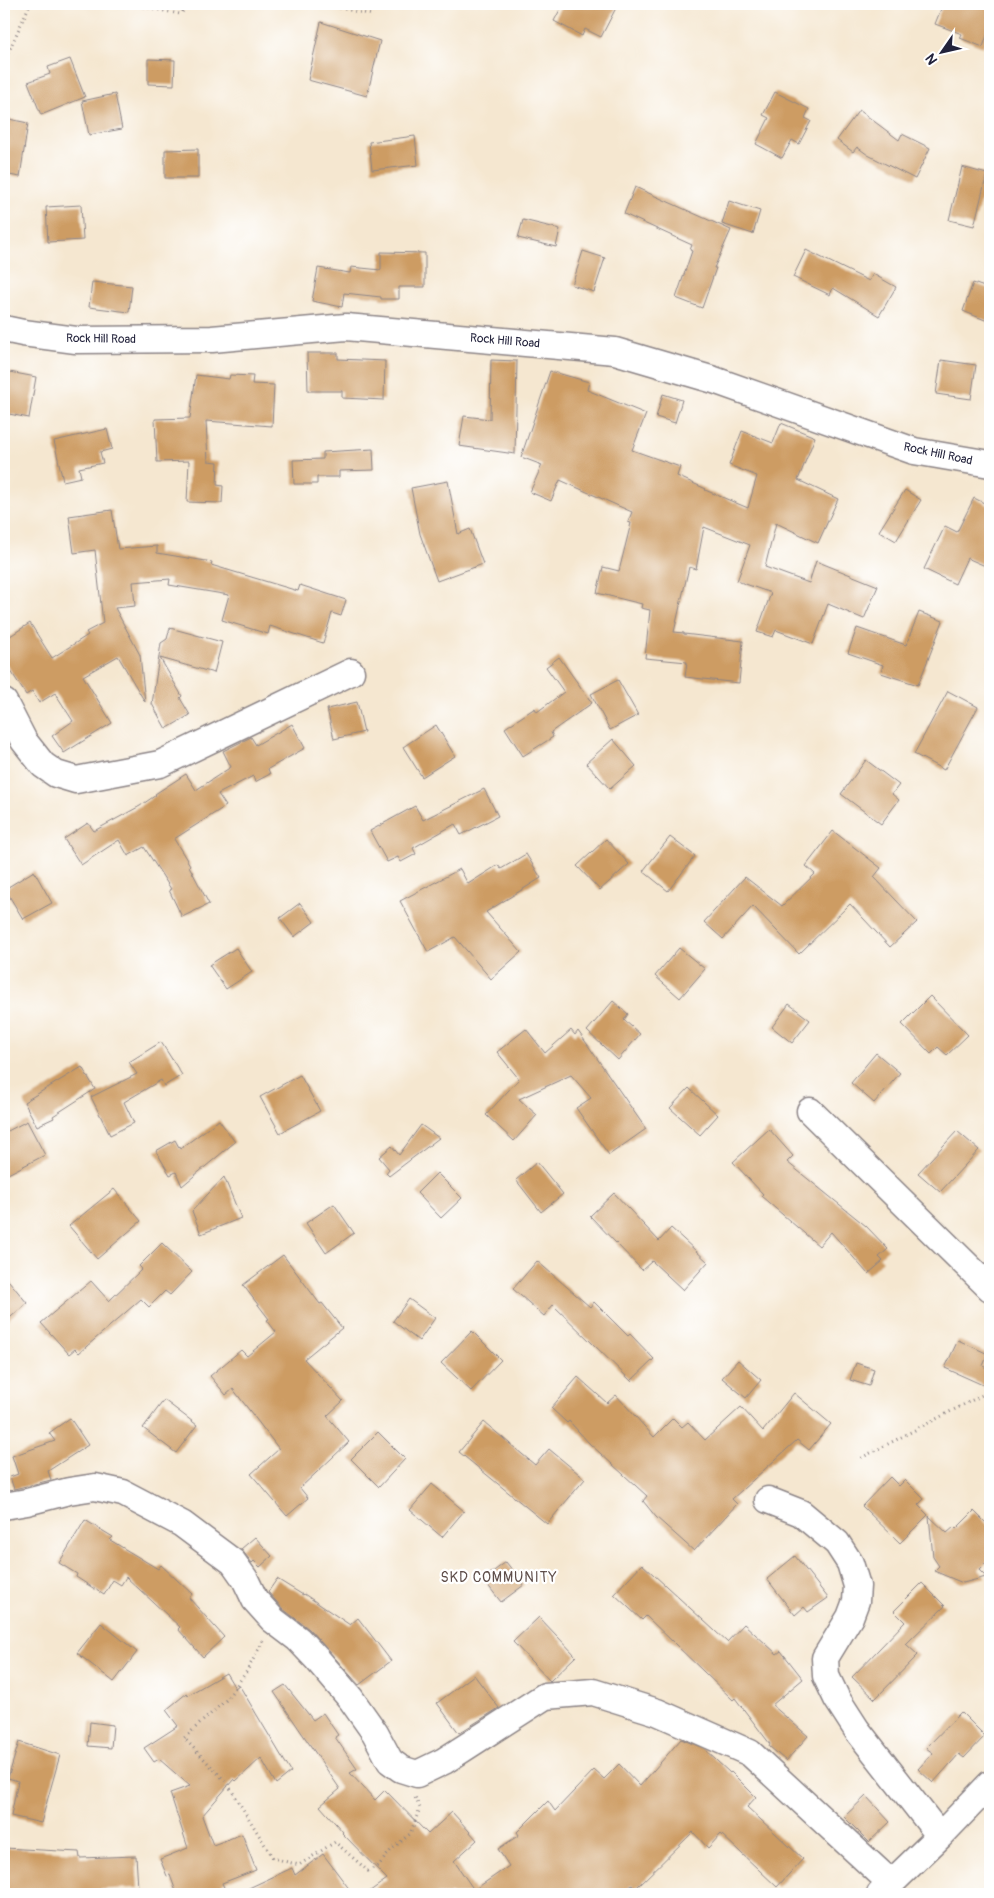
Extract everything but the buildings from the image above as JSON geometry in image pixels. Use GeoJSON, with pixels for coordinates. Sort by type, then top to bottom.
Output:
{"type":"FeatureCollection","features":[{"type":"Feature","properties":{"kind":"street","name":"Rock Hill Road"},"geometry":{"type":"LineString","coordinates":[[4,329],[76,340],[212,340],[346,327],[615,351],[714,380],[914,451],[990,464]]}},
{"type":"Feature","properties":{"kind":"street"},"geometry":{"type":"LineString","coordinates":[[4,702],[24,741],[43,766],[56,774],[76,780],[160,764],[350,672]]}},
{"type":"Feature","properties":{"kind":"street"},"geometry":{"type":"LineString","coordinates":[[810,1111],[990,1288]]}},
{"type":"Feature","properties":{"kind":"street"},"geometry":{"type":"LineString","coordinates":[[4,1506],[95,1486],[123,1493],[182,1524],[233,1562],[246,1579],[255,1600],[273,1620],[298,1639],[351,1699],[375,1733],[390,1761],[401,1769],[417,1774],[444,1762],[545,1696],[593,1692],[657,1712],[750,1753],[885,1889],[990,1784]]}},
{"type":"Feature","properties":{"kind":"street"},"geometry":{"type":"LineString","coordinates":[[768,1500],[801,1513],[837,1543],[850,1563],[857,1586],[856,1601],[850,1617],[825,1658],[826,1676],[837,1699],[857,1730],[940,1836]]}},
{"type":"Feature","properties":{"kind":"path"},"geometry":{"type":"LineString","coordinates":[[4,62],[30,4]]}},
{"type":"Feature","properties":{"kind":"path"},"geometry":{"type":"LineString","coordinates":[[129,4],[180,14],[190,4]]}},
{"type":"Feature","properties":{"kind":"path"},"geometry":{"type":"LineString","coordinates":[[320,4],[372,15]]}},
{"type":"Feature","properties":{"kind":"path"},"geometry":{"type":"LineString","coordinates":[[861,1458],[990,1391]]}},
{"type":"Feature","properties":{"kind":"path"},"geometry":{"type":"LineString","coordinates":[[273,1620],[247,1671],[226,1700],[184,1738],[227,1783],[273,1858],[299,1865],[335,1842],[368,1871],[379,1865],[392,1849],[410,1834],[420,1808],[401,1769]]}},
{"type":"Feature","properties":{"kind":"district","name":"SKD COMMUNITY"},"geometry":{"type":"Point","coordinates":[499,1577]}}]}
